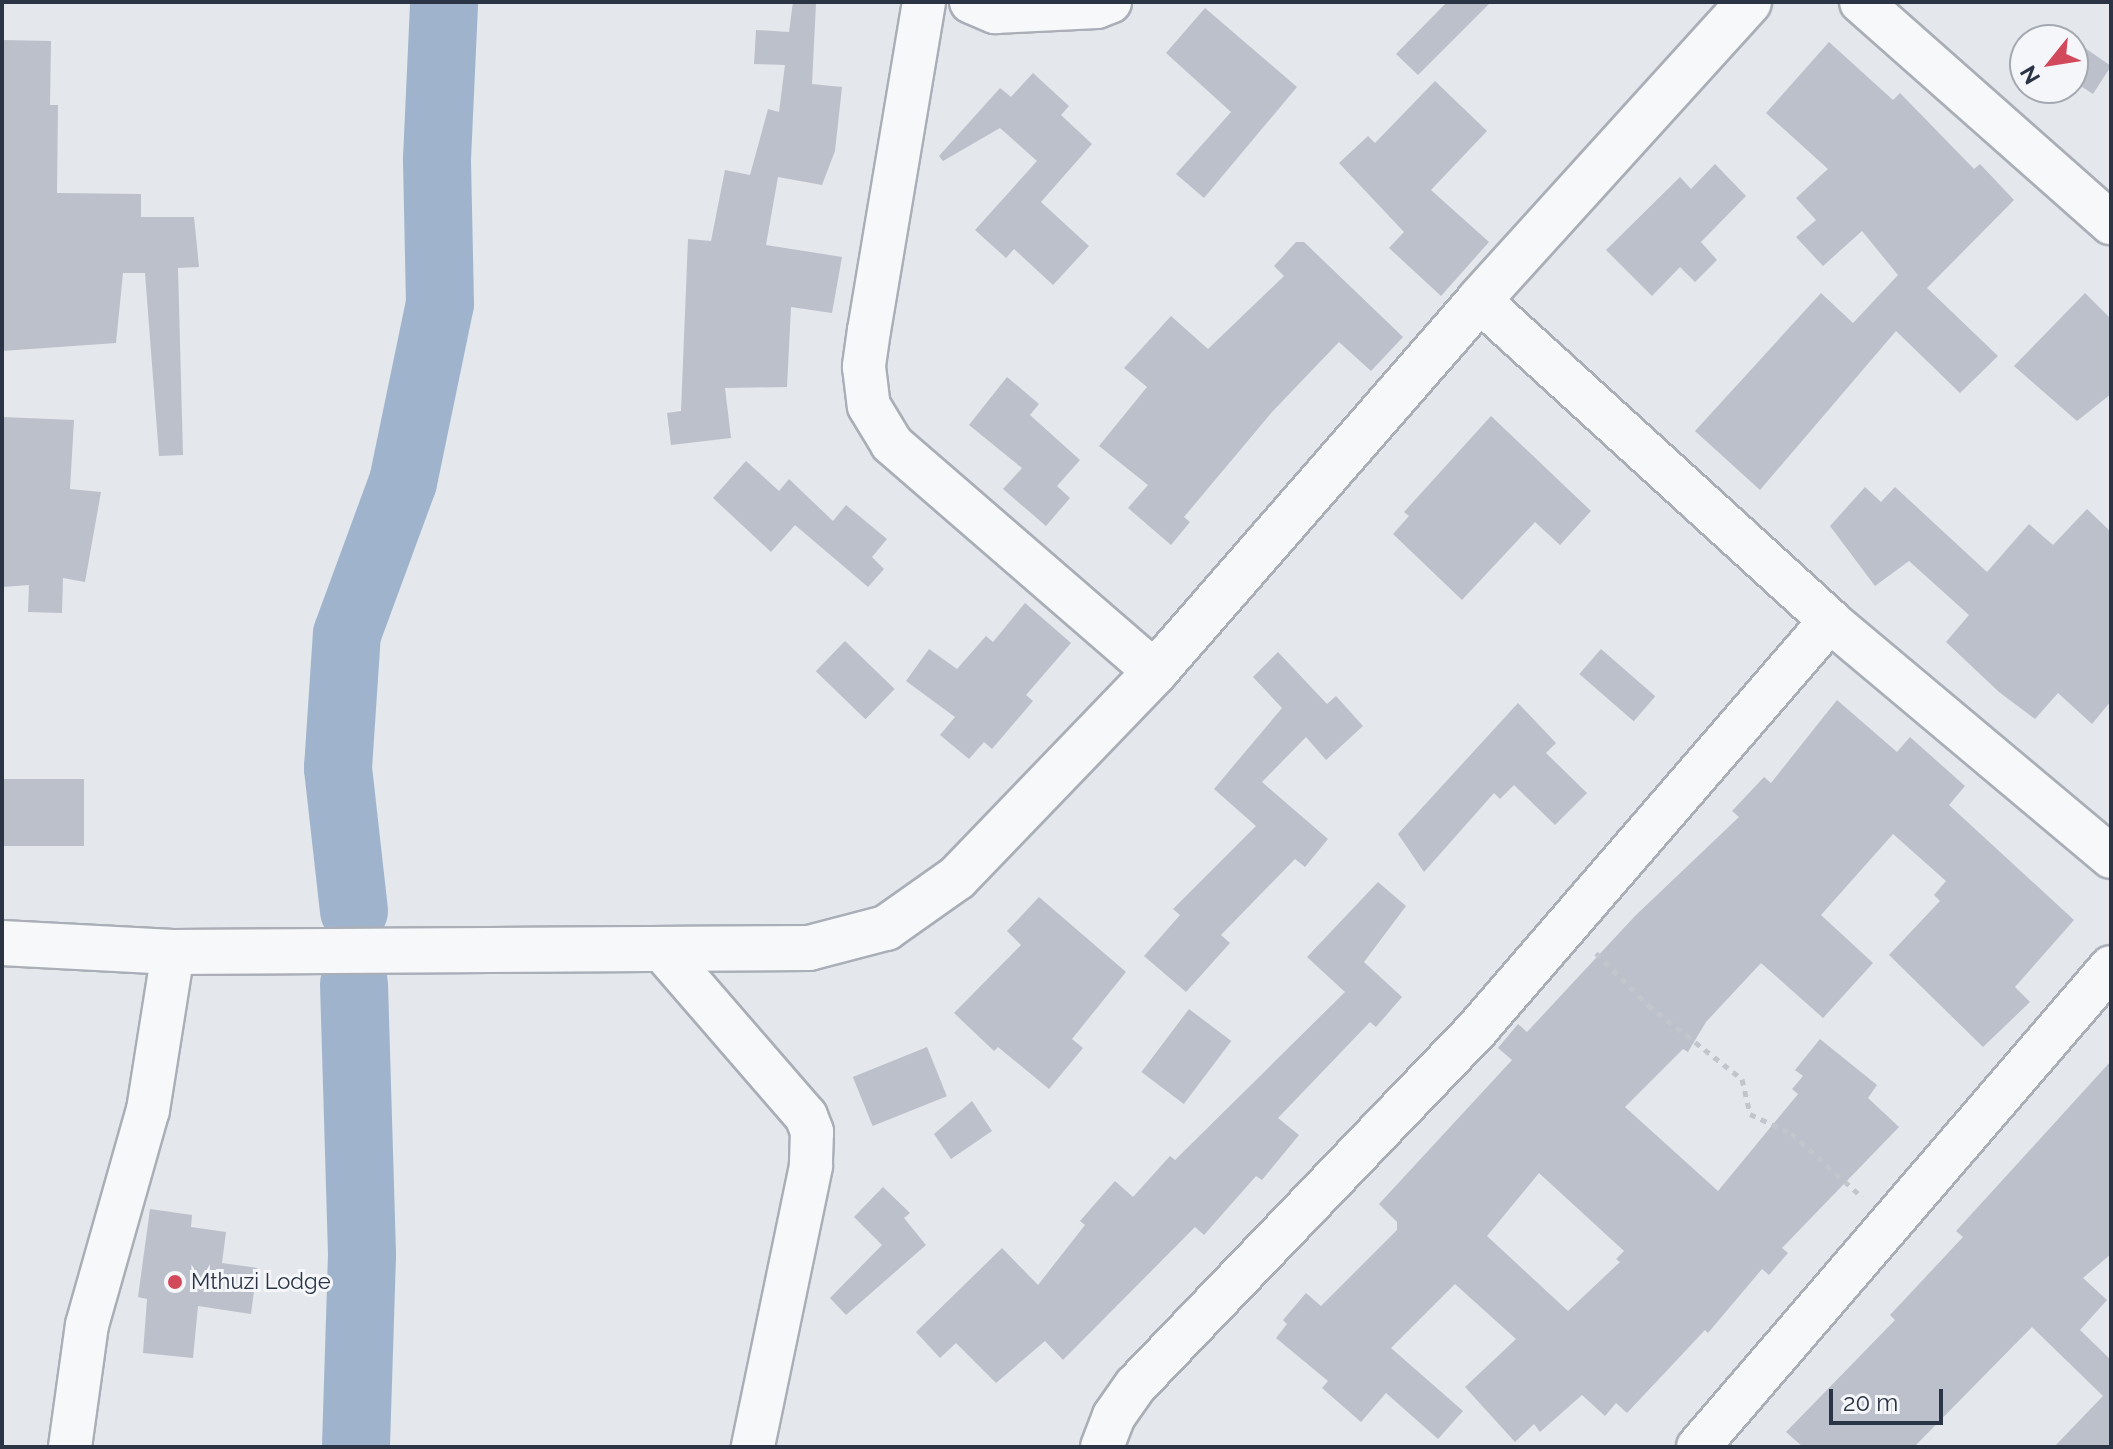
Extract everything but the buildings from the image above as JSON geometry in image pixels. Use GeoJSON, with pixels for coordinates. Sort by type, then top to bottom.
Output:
{"type":"FeatureCollection","features":[{"type":"Feature","properties":{"kind":"street"},"geometry":{"type":"LineString","coordinates":[[924,2],[869,330],[864,367],[869,406],[892,444],[1155,672]]}},
{"type":"Feature","properties":{"kind":"street"},"geometry":{"type":"LineString","coordinates":[[971,2],[995,12],[1097,7],[1110,2]]}},
{"type":"Feature","properties":{"kind":"street"},"geometry":{"type":"LineString","coordinates":[[2,943],[173,952],[809,948],[886,928],[957,878],[1155,672],[1479,300],[1749,2]]}},
{"type":"Feature","properties":{"kind":"street"},"geometry":{"type":"LineString","coordinates":[[1861,2],[2111,223]]}},
{"type":"Feature","properties":{"kind":"street"},"geometry":{"type":"LineString","coordinates":[[1479,300],[1830,621],[2111,857]]}},
{"type":"Feature","properties":{"kind":"street"},"geometry":{"type":"LineString","coordinates":[[1102,1447],[1114,1416],[1136,1385],[1479,1027],[1830,621]]}},
{"type":"Feature","properties":{"kind":"street"},"geometry":{"type":"LineString","coordinates":[[662,950],[806,1116],[812,1132],[811,1166],[782,1287],[753,1447]]}},
{"type":"Feature","properties":{"kind":"street"},"geometry":{"type":"LineString","coordinates":[[70,1447],[87,1325],[148,1110],[173,952]]}},
{"type":"Feature","properties":{"kind":"street"},"geometry":{"type":"LineString","coordinates":[[1698,1447],[2111,967]]}},
{"type":"Feature","properties":{"kind":"path"},"geometry":{"type":"LineString","coordinates":[[1567,926],[1648,1005],[1742,1079],[1750,1114],[1791,1133],[1893,1223]]}},
{"type":"Feature","properties":{"kind":"waterway"},"geometry":{"type":"LineString","coordinates":[[354,911],[338,768],[347,634],[403,482],[440,304],[437,159],[444,2]]}},
{"type":"Feature","properties":{"kind":"waterway"},"geometry":{"type":"LineString","coordinates":[[354,984],[362,1255],[356,1447]]}},
{"type":"Feature","properties":{"kind":"place","name":"Mthuzi Lodge"},"geometry":{"type":"Point","coordinates":[175,1282]}}]}
